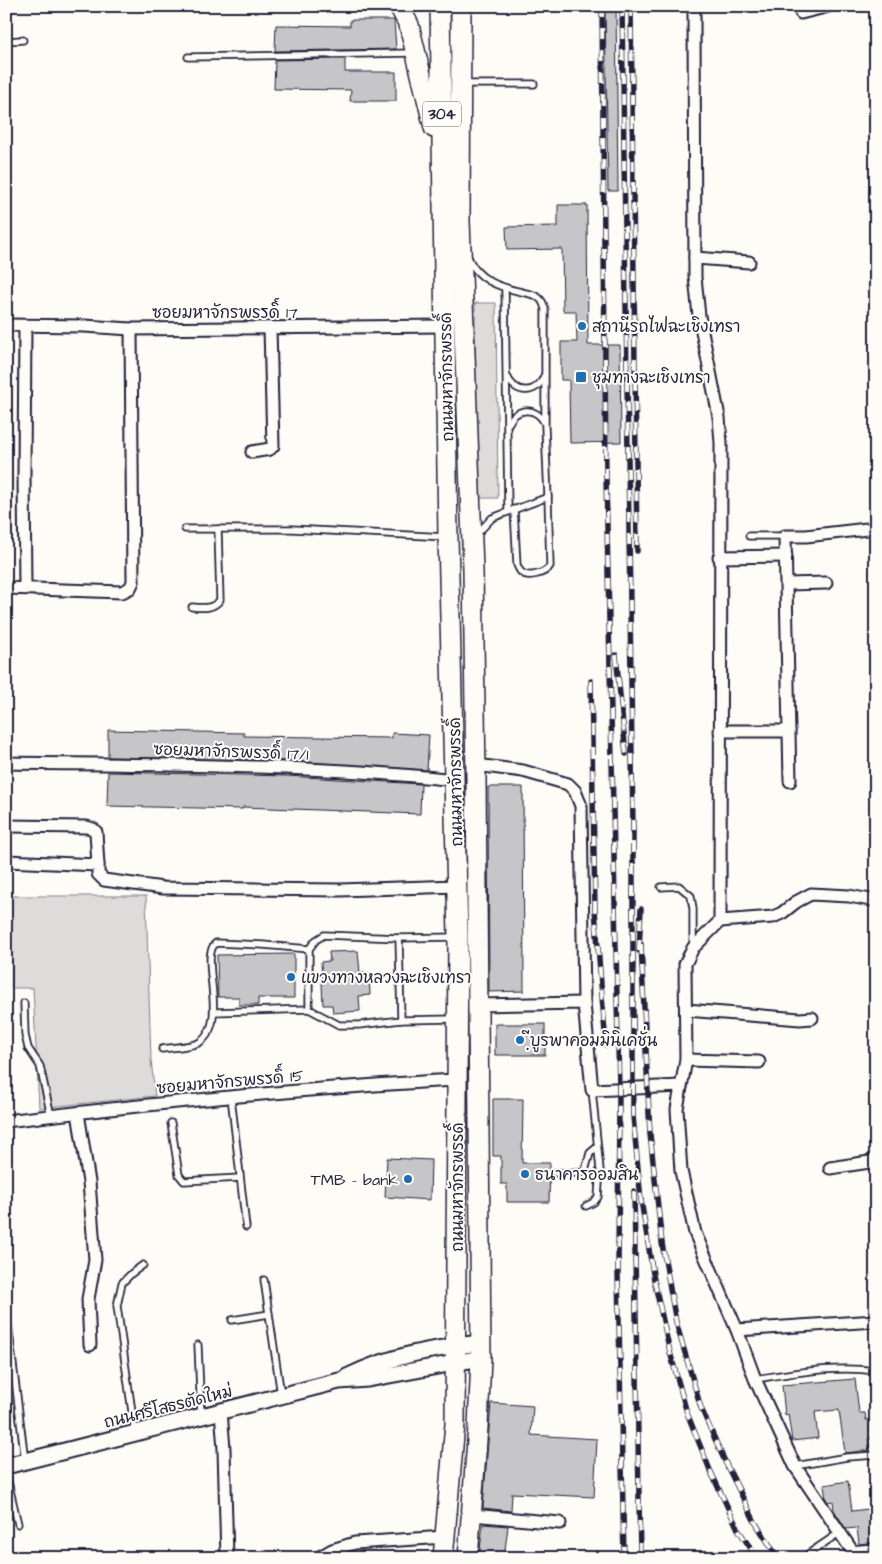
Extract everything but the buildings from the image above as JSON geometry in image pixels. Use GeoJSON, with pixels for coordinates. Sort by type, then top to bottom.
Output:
{"type":"FeatureCollection","features":[{"type":"Feature","properties":{"kind":"main road"},"geometry":{"type":"LineString","coordinates":[[399,6],[409,25],[417,53],[442,163]]}},
{"type":"Feature","properties":{"kind":"main road","name":"ถนนมหาจักรพรรดิ์"},"geometry":{"type":"LineString","coordinates":[[440,6],[442,163],[452,221],[473,569],[481,1351],[478,1428],[468,1558]]}},
{"type":"Feature","properties":{"kind":"main road","name":"ถนนมหาจักรพรรดิ์"},"geometry":{"type":"LineString","coordinates":[[443,1558],[456,1424],[458,937],[445,326],[460,84],[461,6]]}},
{"type":"Feature","properties":{"kind":"street"},"geometry":{"type":"LineString","coordinates":[[801,13],[830,6]]}},
{"type":"Feature","properties":{"kind":"street"},"geometry":{"type":"LineString","coordinates":[[694,13],[696,258],[699,316],[719,416],[721,443],[720,921]]}},
{"type":"Feature","properties":{"kind":"street"},"geometry":{"type":"LineString","coordinates":[[696,258],[749,262]]}},
{"type":"Feature","properties":{"kind":"street","name":"ซอยมหาจักรพรรดิ์ 17"},"geometry":{"type":"LineString","coordinates":[[6,325],[131,329],[445,326]]}},
{"type":"Feature","properties":{"kind":"street"},"geometry":{"type":"LineString","coordinates":[[25,326],[25,588]]}},
{"type":"Feature","properties":{"kind":"street"},"geometry":{"type":"LineString","coordinates":[[252,452],[270,449],[273,446],[270,328]]}},
{"type":"Feature","properties":{"kind":"street"},"geometry":{"type":"LineString","coordinates":[[6,588],[122,592],[130,588],[133,582],[131,329]]}},
{"type":"Feature","properties":{"kind":"street"},"geometry":{"type":"LineString","coordinates":[[790,780],[785,536],[806,536],[876,528]]}},
{"type":"Feature","properties":{"kind":"street"},"geometry":{"type":"LineString","coordinates":[[720,557],[786,556]]}},
{"type":"Feature","properties":{"kind":"street"},"geometry":{"type":"LineString","coordinates":[[787,584],[826,583]]}},
{"type":"Feature","properties":{"kind":"street"},"geometry":{"type":"LineString","coordinates":[[720,731],[789,731]]}},
{"type":"Feature","properties":{"kind":"street","name":"ซอยมหาจักรพรรดิ์ 17/1"},"geometry":{"type":"LineString","coordinates":[[6,763],[329,770],[390,773],[454,780]]}},
{"type":"Feature","properties":{"kind":"street"},"geometry":{"type":"LineString","coordinates":[[476,765],[523,772],[568,784],[581,806],[584,1003],[592,1090],[681,1086]]}},
{"type":"Feature","properties":{"kind":"street"},"geometry":{"type":"LineString","coordinates":[[6,826],[87,827],[93,829],[96,832],[98,874],[104,880],[163,888],[340,890],[457,886]]}},
{"type":"Feature","properties":{"kind":"street"},"geometry":{"type":"LineString","coordinates":[[6,861],[98,865]]}},
{"type":"Feature","properties":{"kind":"street"},"geometry":{"type":"LineString","coordinates":[[854,1554],[795,1466],[756,1379],[695,1233],[681,1171],[677,1109],[686,1060],[685,964],[693,948],[720,921],[773,917],[811,894],[849,896],[876,901]]}},
{"type":"Feature","properties":{"kind":"street"},"geometry":{"type":"LineString","coordinates":[[478,1005],[584,1003]]}},
{"type":"Feature","properties":{"kind":"street"},"geometry":{"type":"LineString","coordinates":[[686,1010],[793,1019],[812,1018]]}},
{"type":"Feature","properties":{"kind":"street"},"geometry":{"type":"LineString","coordinates":[[686,1060],[759,1062]]}},
{"type":"Feature","properties":{"kind":"street","name":"ซอยมหาจักรพรรดิ์ 15"},"geometry":{"type":"LineString","coordinates":[[6,1121],[160,1103],[348,1086],[457,1080]]}},
{"type":"Feature","properties":{"kind":"street"},"geometry":{"type":"LineString","coordinates":[[78,1113],[89,1182],[94,1260],[88,1299],[90,1346]]}},
{"type":"Feature","properties":{"kind":"street"},"geometry":{"type":"LineString","coordinates":[[830,1168],[876,1161]]}},
{"type":"Feature","properties":{"kind":"street"},"geometry":{"type":"LineString","coordinates":[[737,1330],[876,1321]]}},
{"type":"Feature","properties":{"kind":"street","name":"ถนนศรีโสธรตัดใหม่"},"geometry":{"type":"LineString","coordinates":[[6,1466],[339,1381],[364,1368],[406,1354],[456,1354],[481,1351]]}},
{"type":"Feature","properties":{"kind":"street"},"geometry":{"type":"LineString","coordinates":[[221,1411],[227,1558]]}},
{"type":"Feature","properties":{"kind":"street"},"geometry":{"type":"LineString","coordinates":[[472,1514],[560,1523]]}},
{"type":"Feature","properties":{"kind":"street"},"geometry":{"type":"LineString","coordinates":[[318,1558],[332,1550],[355,1543],[445,1537]]}},
{"type":"Feature","properties":{"kind":"lane"},"geometry":{"type":"LineString","coordinates":[[6,41],[23,40]]}},
{"type":"Feature","properties":{"kind":"lane"},"geometry":{"type":"LineString","coordinates":[[188,57],[417,53]]}},
{"type":"Feature","properties":{"kind":"lane"},"geometry":{"type":"LineString","coordinates":[[460,84],[534,84]]}},
{"type":"Feature","properties":{"kind":"lane"},"geometry":{"type":"LineString","coordinates":[[452,221],[471,264],[481,276],[493,284],[534,295],[544,303],[545,427],[550,566],[542,574],[525,574],[520,571],[517,564],[511,510],[507,429],[505,288]]}},
{"type":"Feature","properties":{"kind":"lane"},"geometry":{"type":"LineString","coordinates":[[506,372],[507,378],[514,387],[525,391],[537,387],[544,378],[545,371]]}},
{"type":"Feature","properties":{"kind":"lane"},"geometry":{"type":"LineString","coordinates":[[507,429],[515,414],[526,410],[542,418],[545,427]]}},
{"type":"Feature","properties":{"kind":"lane"},"geometry":{"type":"LineString","coordinates":[[473,569],[476,536],[492,518],[548,497]]}},
{"type":"Feature","properties":{"kind":"lane"},"geometry":{"type":"LineString","coordinates":[[185,529],[292,529],[448,537]]}},
{"type":"Feature","properties":{"kind":"lane"},"geometry":{"type":"LineString","coordinates":[[192,607],[212,606],[220,600],[218,529]]}},
{"type":"Feature","properties":{"kind":"lane"},"geometry":{"type":"LineString","coordinates":[[750,536],[785,536]]}},
{"type":"Feature","properties":{"kind":"lane"},"geometry":{"type":"LineString","coordinates":[[661,887],[679,886],[690,896],[693,909],[693,948]]}},
{"type":"Feature","properties":{"kind":"lane"},"geometry":{"type":"LineString","coordinates":[[309,1009],[309,949],[316,940],[324,935],[399,938],[458,937]]}},
{"type":"Feature","properties":{"kind":"lane"},"geometry":{"type":"LineString","coordinates":[[399,938],[401,1020]]}},
{"type":"Feature","properties":{"kind":"lane"},"geometry":{"type":"LineString","coordinates":[[162,1049],[198,1043],[208,1033],[214,1012],[210,963],[211,947],[224,943],[309,949]]}},
{"type":"Feature","properties":{"kind":"lane"},"geometry":{"type":"LineString","coordinates":[[24,1003],[25,1035],[28,1048],[40,1066],[51,1116]]}},
{"type":"Feature","properties":{"kind":"lane"},"geometry":{"type":"LineString","coordinates":[[214,1012],[309,1009],[339,1025],[359,1025],[401,1020],[457,1019]]}},
{"type":"Feature","properties":{"kind":"lane"},"geometry":{"type":"LineString","coordinates":[[586,1206],[594,1202],[598,1197],[600,1170],[592,1090]]}},
{"type":"Feature","properties":{"kind":"lane"},"geometry":{"type":"LineString","coordinates":[[230,1098],[246,1227]]}},
{"type":"Feature","properties":{"kind":"lane"},"geometry":{"type":"LineString","coordinates":[[171,1123],[179,1176],[184,1181],[240,1178]]}},
{"type":"Feature","properties":{"kind":"lane"},"geometry":{"type":"LineString","coordinates":[[555,1173],[579,1173],[585,1171],[590,1153],[597,1147]]}},
{"type":"Feature","properties":{"kind":"lane"},"geometry":{"type":"LineString","coordinates":[[135,1433],[117,1306],[122,1283],[143,1265]]}},
{"type":"Feature","properties":{"kind":"lane"},"geometry":{"type":"LineString","coordinates":[[264,1280],[281,1396]]}},
{"type":"Feature","properties":{"kind":"lane"},"geometry":{"type":"LineString","coordinates":[[6,1307],[26,1461]]}},
{"type":"Feature","properties":{"kind":"lane"},"geometry":{"type":"LineString","coordinates":[[232,1320],[269,1314]]}},
{"type":"Feature","properties":{"kind":"lane"},"geometry":{"type":"LineString","coordinates":[[198,1345],[201,1416]]}},
{"type":"Feature","properties":{"kind":"lane"},"geometry":{"type":"LineString","coordinates":[[756,1379],[827,1369],[859,1368],[876,1371]]}},
{"type":"Feature","properties":{"kind":"lane"},"geometry":{"type":"LineString","coordinates":[[795,1466],[876,1454]]}},
{"type":"Feature","properties":{"kind":"lane"},"geometry":{"type":"LineString","coordinates":[[6,1473],[18,1524]]}},
{"type":"Feature","properties":{"kind":"lane"},"geometry":{"type":"LineString","coordinates":[[808,1554],[839,1533]]}},
{"type":"Feature","properties":{"kind":"lane"},"geometry":{"type":"LineString","coordinates":[[854,1554],[876,1547]]}},
{"type":"Feature","properties":{"kind":"shaded area"},"geometry":{"type":"Polygon","coordinates":[[[475,303],[496,303],[498,498],[477,498],[475,303]]]}},
{"type":"Feature","properties":{"kind":"shaded area"},"geometry":{"type":"Polygon","coordinates":[[[6,896],[146,896],[151,1060],[155,1096],[39,1108],[33,988],[6,988],[6,896]]]}},
{"type":"Feature","properties":{"kind":"railway"},"geometry":{"type":"LineString","coordinates":[[602,6],[606,478],[619,1090],[618,1273],[624,1558]]}},
{"type":"Feature","properties":{"kind":"railway"},"geometry":{"type":"LineString","coordinates":[[622,6],[633,830],[633,1116],[641,1200],[654,1280],[670,1352],[687,1413],[710,1470],[738,1529],[757,1558]]}},
{"type":"Feature","properties":{"kind":"railway"},"geometry":{"type":"LineString","coordinates":[[631,6],[637,551]]}},
{"type":"Feature","properties":{"kind":"railway"},"geometry":{"type":"LineString","coordinates":[[616,655],[626,754]]}},
{"type":"Feature","properties":{"kind":"railway"},"geometry":{"type":"LineString","coordinates":[[591,681],[595,910],[606,1045]]}},
{"type":"Feature","properties":{"kind":"railway"},"geometry":{"type":"LineString","coordinates":[[639,951],[641,909]]}},
{"type":"Feature","properties":{"kind":"railway"},"geometry":{"type":"LineString","coordinates":[[641,944],[650,1134],[662,1243],[676,1322],[701,1408],[755,1522],[778,1558]]}},
{"type":"Feature","properties":{"kind":"railway"},"geometry":{"type":"LineString","coordinates":[[634,1191],[640,1558]]}},
{"type":"Feature","properties":{"kind":"place","name":"สถานีรถไฟฉะเชิงเทรา"},"geometry":{"type":"Point","coordinates":[582,326]}},
{"type":"Feature","properties":{"kind":"place","name":"ชุมทางฉะเชิงเทรา"},"geometry":{"type":"Point","coordinates":[581,377]}},
{"type":"Feature","properties":{"kind":"place","name":"แขวงทางหลวงฉะเชิงเทรา"},"geometry":{"type":"Point","coordinates":[291,977]}},
{"type":"Feature","properties":{"kind":"place","name":"ฺีบูรพาคอมมินิเคชั่น"},"geometry":{"type":"Point","coordinates":[520,1040]}},
{"type":"Feature","properties":{"kind":"place","name":"ธนาคารออมสิน"},"geometry":{"type":"Point","coordinates":[525,1174]}},
{"type":"Feature","properties":{"kind":"place","name":"TMB - bank"},"geometry":{"type":"Point","coordinates":[408,1179]}}]}
